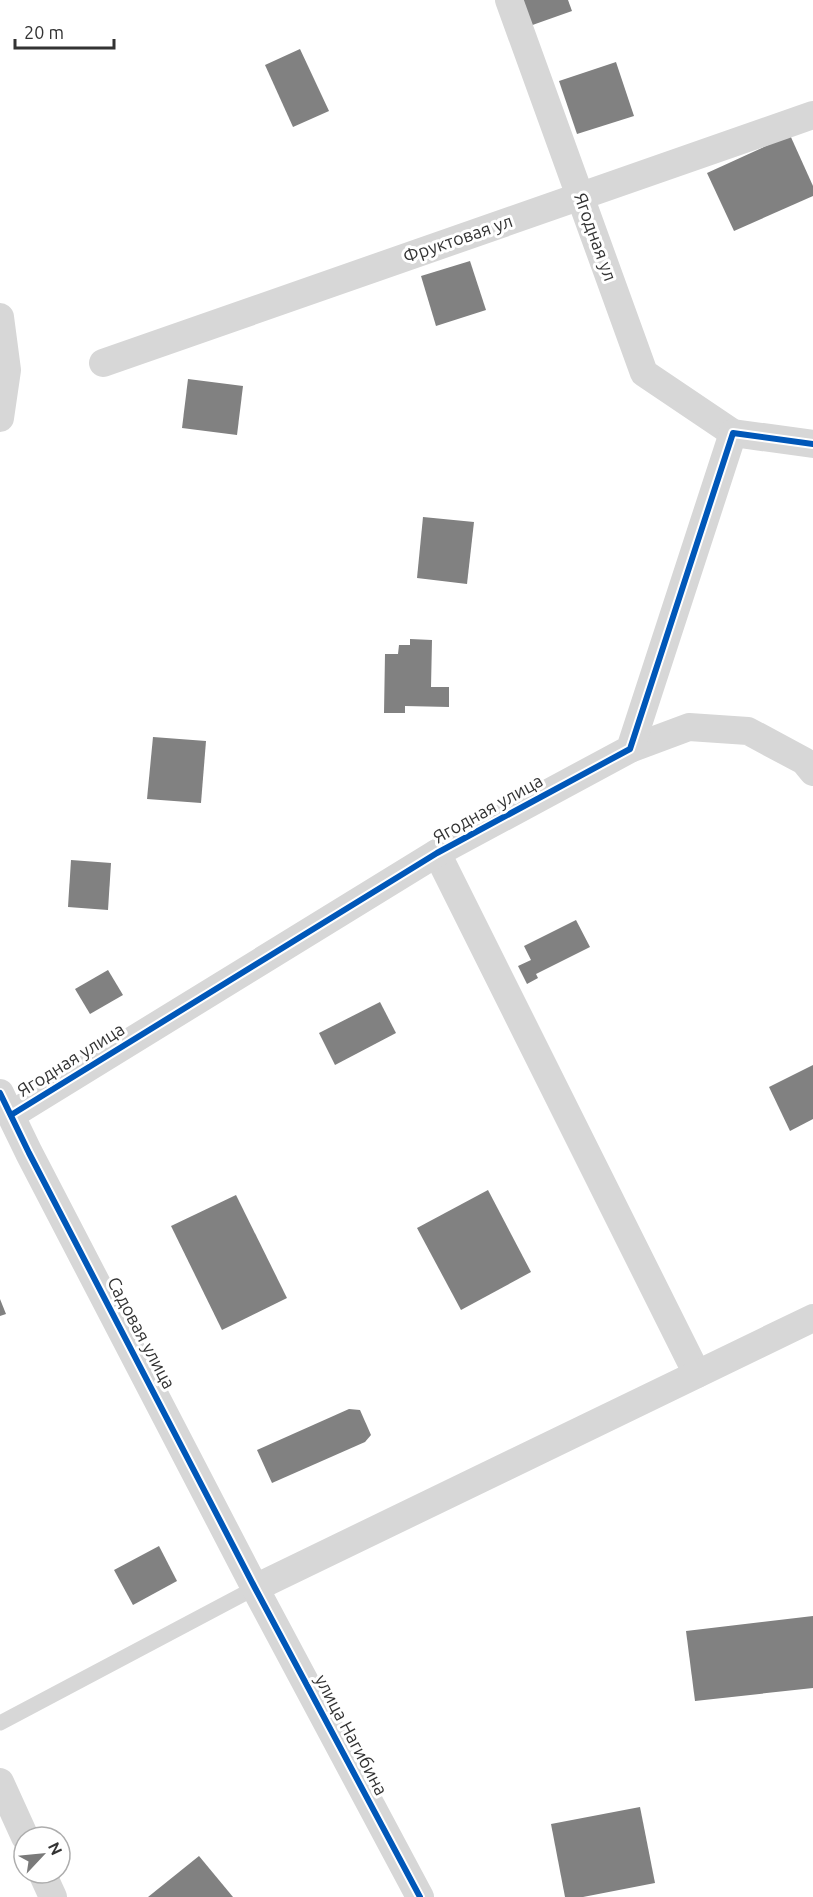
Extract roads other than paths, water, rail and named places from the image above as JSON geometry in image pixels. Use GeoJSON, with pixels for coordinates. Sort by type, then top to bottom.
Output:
{"type":"FeatureCollection","features":[{"type":"Feature","properties":{"kind":"street","name":"Ягодная ул"},"geometry":{"type":"LineString","coordinates":[[509,0],[644,374],[733,433]]}},
{"type":"Feature","properties":{"kind":"street","name":"Фруктовая ул"},"geometry":{"type":"LineString","coordinates":[[103,363],[813,114]]}},
{"type":"Feature","properties":{"kind":"street"},"geometry":{"type":"LineString","coordinates":[[0,317],[7,370],[0,417]]}},
{"type":"Feature","properties":{"kind":"street"},"geometry":{"type":"LineString","coordinates":[[630,749],[733,433],[813,444]]}},
{"type":"Feature","properties":{"kind":"street","name":"Ягодная улица"},"geometry":{"type":"LineString","coordinates":[[5,1104],[436,854],[630,749],[688,727],[748,731],[804,761],[813,772]]}},
{"type":"Feature","properties":{"kind":"street"},"geometry":{"type":"LineString","coordinates":[[436,854],[697,1374]]}},
{"type":"Feature","properties":{"kind":"street","name":"Садовая улица"},"geometry":{"type":"LineString","coordinates":[[5,1104],[255,1588]]}},
{"type":"Feature","properties":{"kind":"street"},"geometry":{"type":"LineString","coordinates":[[255,1588],[813,1318]]}},
{"type":"Feature","properties":{"kind":"street","name":"улица Нагибина"},"geometry":{"type":"LineString","coordinates":[[255,1588],[420,1897]]}},
{"type":"Feature","properties":{"kind":"street"},"geometry":{"type":"LineString","coordinates":[[0,1782],[20,1825]]}},
{"type":"Feature","properties":{"kind":"lane"},"geometry":{"type":"LineString","coordinates":[[0,1723],[255,1588]]}}]}
